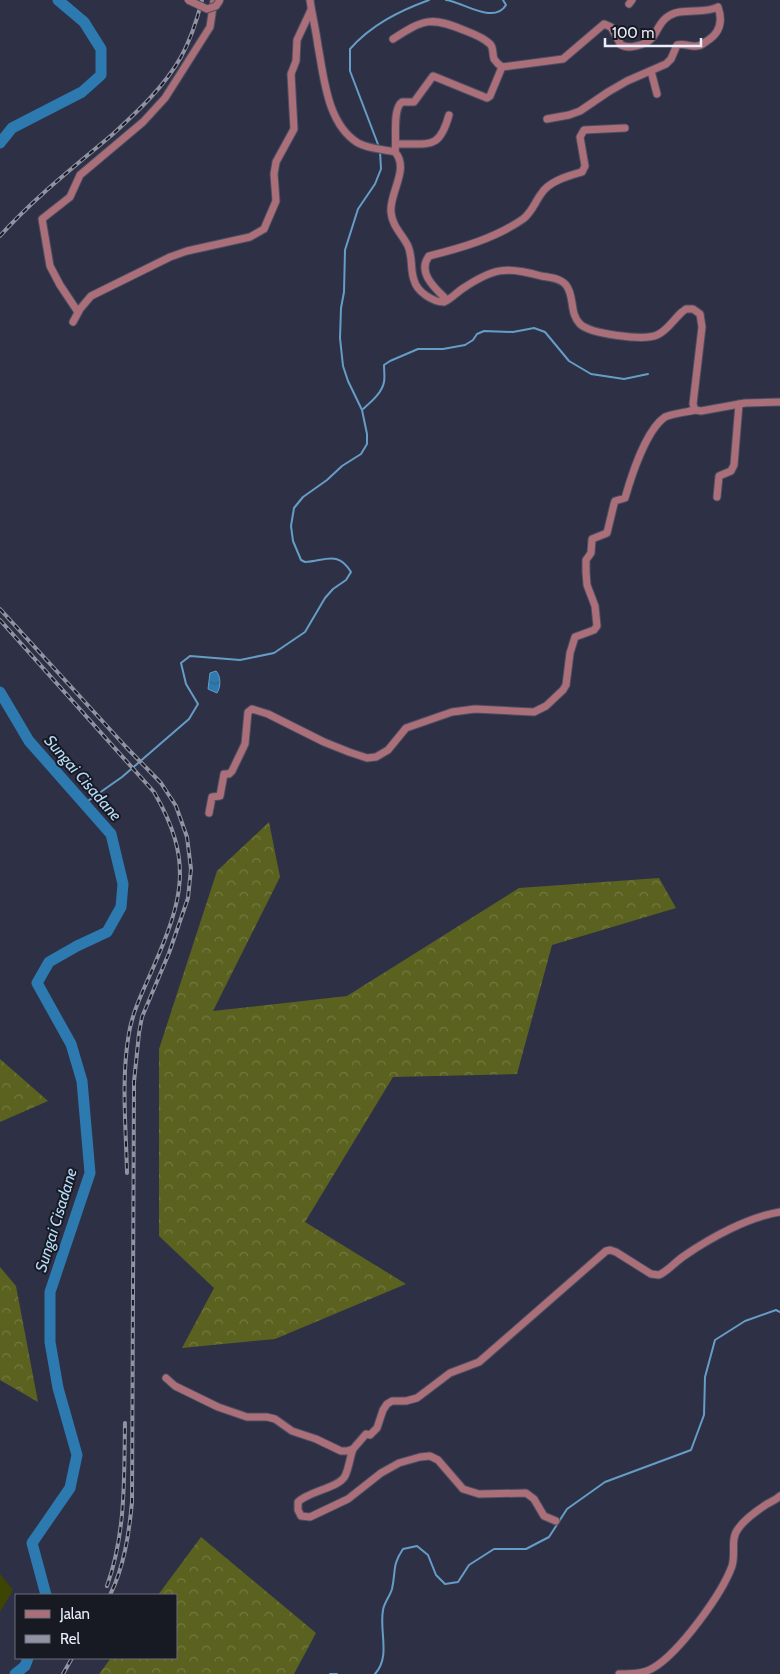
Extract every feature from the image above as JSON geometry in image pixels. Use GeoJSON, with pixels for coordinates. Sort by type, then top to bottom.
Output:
{"type":"FeatureCollection","features":[{"type":"Feature","properties":{"kind":"street"},"geometry":{"type":"LineString","coordinates":[[188,0],[207,9],[216,6],[220,0]]}},
{"type":"Feature","properties":{"kind":"street"},"geometry":{"type":"LineString","coordinates":[[78,312],[50,266],[42,219],[70,197],[80,175],[143,122],[165,98],[210,27],[214,0]]}},
{"type":"Feature","properties":{"kind":"street"},"geometry":{"type":"LineString","coordinates":[[310,0],[324,80],[332,107],[341,124],[352,138],[363,145],[384,150],[430,143],[438,141],[445,130],[449,115]]}},
{"type":"Feature","properties":{"kind":"street"},"geometry":{"type":"LineString","coordinates":[[502,67],[563,59],[604,24],[611,27],[624,46],[642,44],[652,38],[664,21],[672,14],[687,11],[709,11],[718,3],[721,17],[718,30],[715,35],[699,46],[678,45],[668,63],[616,87],[580,111],[547,119]]}},
{"type":"Feature","properties":{"kind":"street"},"geometry":{"type":"LineString","coordinates":[[73,322],[78,312],[91,296],[170,257],[187,251],[250,237],[264,229],[276,201],[274,174],[276,162],[294,129],[294,95],[291,77],[296,61],[297,42],[311,10]]}},
{"type":"Feature","properties":{"kind":"street"},"geometry":{"type":"LineString","coordinates":[[393,39],[417,24],[434,21],[441,22],[457,27],[486,41],[493,47],[495,60],[502,67]]}},
{"type":"Feature","properties":{"kind":"street"},"geometry":{"type":"LineString","coordinates":[[502,67],[490,96],[487,98],[442,78],[433,76],[414,102],[402,102],[398,105],[396,112],[396,148],[400,169],[390,207],[393,224],[410,250],[416,284],[424,294],[442,302],[448,300],[484,275],[501,270],[514,269],[555,278],[564,283],[568,289],[575,317],[583,327],[590,330],[623,335],[654,336],[663,332],[684,311],[696,310],[700,314],[702,327],[693,404],[695,410]]}},
{"type":"Feature","properties":{"kind":"street"},"geometry":{"type":"LineString","coordinates":[[651,71],[657,94]]}},
{"type":"Feature","properties":{"kind":"street"},"geometry":{"type":"LineString","coordinates":[[448,300],[428,280],[426,260],[429,256],[488,238],[510,227],[528,214],[542,191],[559,180],[582,172],[586,166],[580,137],[584,130],[625,128]]}},
{"type":"Feature","properties":{"kind":"street"},"geometry":{"type":"LineString","coordinates":[[209,813],[212,797],[220,796],[224,774],[230,774],[244,748],[248,712],[252,709],[268,714],[324,742],[349,752],[372,758],[382,755],[388,750],[406,728],[452,712],[475,709],[534,712],[546,706],[566,685],[570,653],[575,637],[594,630],[597,626],[594,606],[587,585],[586,572],[586,560],[591,553],[592,539],[607,533],[614,502],[625,498],[645,444],[661,421],[667,416],[695,410],[699,411],[739,404],[780,402]]}},
{"type":"Feature","properties":{"kind":"street"},"geometry":{"type":"LineString","coordinates":[[717,497],[719,476],[731,471],[734,465],[739,404]]}},
{"type":"Feature","properties":{"kind":"street"},"geometry":{"type":"LineString","coordinates":[[166,1378],[175,1386],[218,1407],[247,1417],[279,1420],[292,1431],[346,1452],[353,1449],[366,1434],[370,1435],[377,1428],[382,1410],[387,1404],[416,1398],[450,1373],[479,1362],[606,1251],[616,1252],[651,1274],[659,1275],[692,1251],[734,1228],[766,1215],[780,1212]]}},
{"type":"Feature","properties":{"kind":"street"},"geometry":{"type":"LineString","coordinates":[[353,1449],[347,1472],[342,1480],[316,1491],[298,1502],[298,1510],[301,1516],[310,1517],[348,1499],[381,1473],[399,1463],[430,1456],[438,1460],[463,1489],[479,1494],[526,1494],[534,1499],[544,1516],[556,1521]]}},
{"type":"Feature","properties":{"kind":"street"},"geometry":{"type":"LineString","coordinates":[[619,1674],[634,1674],[653,1668],[679,1646],[701,1619],[728,1575],[733,1560],[734,1540],[737,1530],[764,1505],[780,1496]]}},
{"type":"Feature","properties":{"kind":"green space"},"geometry":{"type":"Polygon","coordinates":[[[269,822],[280,877],[213,1011],[347,996],[519,888],[659,878],[676,908],[552,945],[517,1074],[393,1077],[305,1222],[406,1284],[275,1339],[182,1348],[214,1288],[159,1236],[159,1049],[217,871],[269,822]]]}},
{"type":"Feature","properties":{"kind":"green space"},"geometry":{"type":"Polygon","coordinates":[[[0,1059],[48,1101],[0,1122],[0,1059]]]}},
{"type":"Feature","properties":{"kind":"green space"},"geometry":{"type":"Polygon","coordinates":[[[0,1267],[16,1286],[38,1402],[0,1380],[0,1267]]]}},
{"type":"Feature","properties":{"kind":"green space"},"geometry":{"type":"Polygon","coordinates":[[[201,1537],[316,1633],[294,1674],[99,1674],[110,1659],[178,1659],[178,1594],[159,1594],[201,1537]]]}},
{"type":"Feature","properties":{"kind":"green space"},"geometry":{"type":"Polygon","coordinates":[[[0,1574],[13,1590],[0,1612],[0,1574]]]}},
{"type":"Feature","properties":{"kind":"water"},"geometry":{"type":"Polygon","coordinates":[[[216,671],[220,682],[217,693],[208,689],[210,673],[216,671]]]}},
{"type":"Feature","properties":{"kind":"waterway","name":"Sungai Cisadane"},"geometry":{"type":"LineString","coordinates":[[0,143],[12,128],[82,92],[101,75],[101,49],[84,22],[58,0]]}},
{"type":"Feature","properties":{"kind":"waterway"},"geometry":{"type":"LineString","coordinates":[[379,147],[350,71],[350,49],[376,26],[407,9],[429,0]]}},
{"type":"Feature","properties":{"kind":"waterway"},"geometry":{"type":"LineString","coordinates":[[446,0],[486,13],[501,11],[506,5],[503,0]]}},
{"type":"Feature","properties":{"kind":"waterway"},"geometry":{"type":"LineString","coordinates":[[85,803],[122,777],[189,719],[198,704],[186,684],[181,663],[190,656],[240,660],[274,653],[305,632],[325,598],[333,589],[346,580],[351,572],[346,565],[336,559],[305,562],[301,560],[293,541],[291,526],[294,508],[303,497],[327,480],[342,466],[361,454],[367,444],[362,410],[343,366],[340,338],[341,308],[344,292],[345,250],[358,209],[375,184],[381,169],[380,151]]}},
{"type":"Feature","properties":{"kind":"waterway"},"geometry":{"type":"LineString","coordinates":[[363,409],[381,390],[384,380],[384,365],[390,361],[418,349],[443,349],[465,345],[473,340],[477,334],[484,331],[513,332],[534,328],[545,332],[569,361],[591,374],[624,379],[648,374]]}},
{"type":"Feature","properties":{"kind":"waterway","name":"Sungai Cisadane"},"geometry":{"type":"LineString","coordinates":[[0,692],[29,741],[111,834],[123,884],[121,907],[107,932],[49,962],[37,983],[71,1044],[82,1081],[90,1173],[50,1292],[50,1342],[58,1388],[77,1455],[70,1488],[32,1543],[46,1594]]}},
{"type":"Feature","properties":{"kind":"waterway"},"geometry":{"type":"LineString","coordinates":[[375,1674],[380,1667],[384,1652],[383,1610],[392,1589],[397,1559],[403,1549],[417,1546],[428,1555],[436,1575],[445,1584],[458,1582],[469,1565],[494,1549],[526,1549],[549,1537],[567,1509],[605,1482],[691,1450],[704,1415],[705,1377],[715,1340],[745,1321],[776,1310],[780,1312]]}},
{"type":"Feature","properties":{"kind":"waterway","name":"Sungai Cisadane"},"geometry":{"type":"LineString","coordinates":[[15,1674],[25,1666],[28,1659]]}},
{"type":"Feature","properties":{"kind":"waterway"},"geometry":{"type":"LineString","coordinates":[[330,1674],[337,1674]]}},
{"type":"Feature","properties":{"kind":"railway"},"geometry":{"type":"LineString","coordinates":[[0,236],[40,196],[113,134],[159,88],[185,50],[202,0]]}},
{"type":"Feature","properties":{"kind":"railway"},"geometry":{"type":"LineString","coordinates":[[0,609],[161,783],[176,806],[187,837],[191,869],[188,898],[169,953],[142,1017],[139,1033],[134,1082],[132,1502],[125,1550],[119,1573],[110,1594]]}},
{"type":"Feature","properties":{"kind":"railway"},"geometry":{"type":"LineString","coordinates":[[0,620],[154,792],[167,817],[175,839],[180,880],[177,900],[163,943],[136,1008],[129,1033],[125,1067],[127,1173]]}},
{"type":"Feature","properties":{"kind":"railway"},"geometry":{"type":"LineString","coordinates":[[107,1586],[118,1546],[121,1526],[125,1423]]}},
{"type":"Feature","properties":{"kind":"railway"},"geometry":{"type":"LineString","coordinates":[[63,1674],[71,1659]]}}]}
